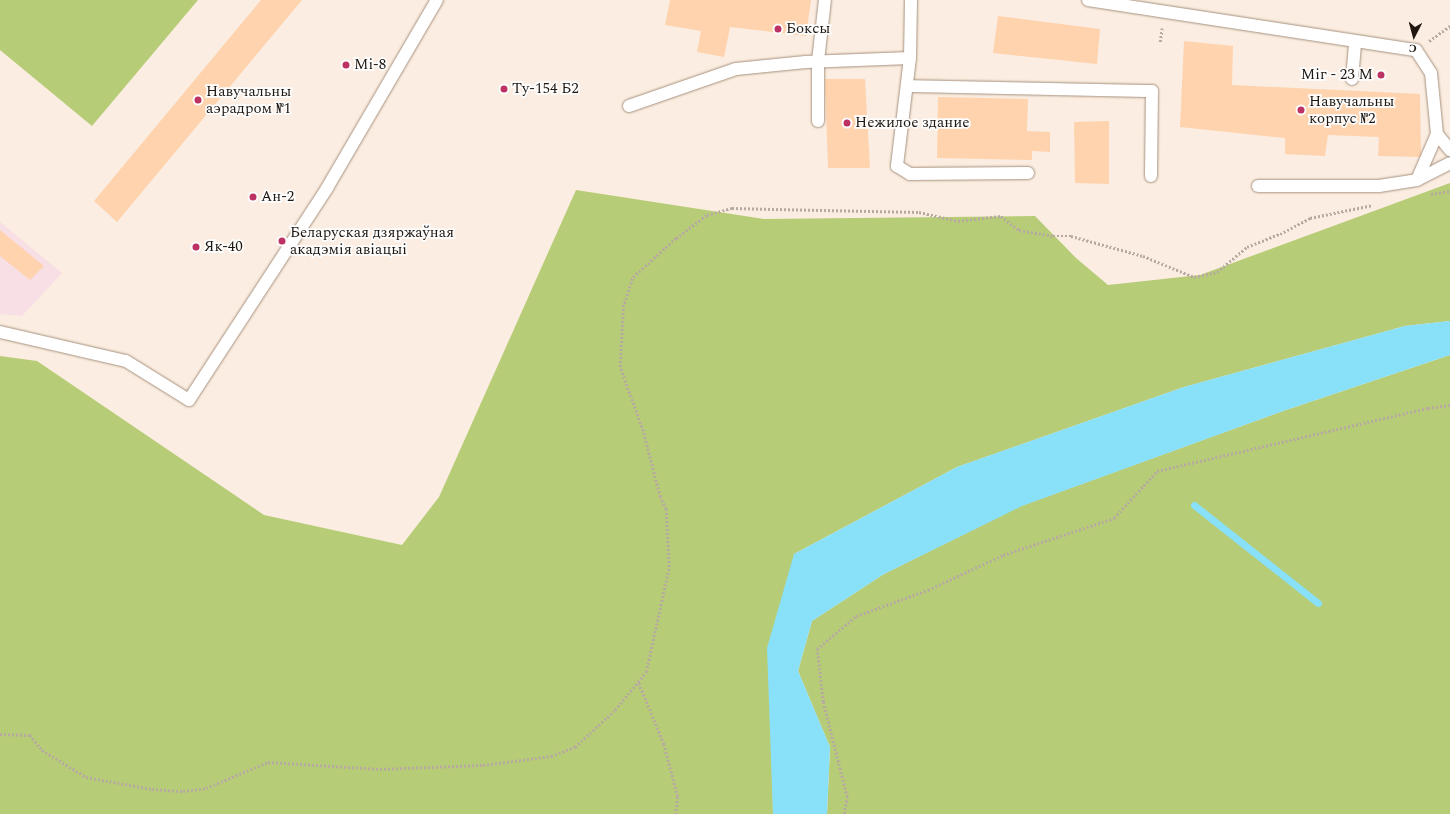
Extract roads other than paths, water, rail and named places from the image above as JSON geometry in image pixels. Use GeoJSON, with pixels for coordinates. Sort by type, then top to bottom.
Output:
{"type":"FeatureCollection","features":[{"type":"Feature","properties":{"kind":"lane"},"geometry":{"type":"LineString","coordinates":[[0,332],[126,362],[189,400],[326,188],[437,0]]}},
{"type":"Feature","properties":{"kind":"lane"},"geometry":{"type":"LineString","coordinates":[[818,121],[818,61],[825,0]]}},
{"type":"Feature","properties":{"kind":"lane"},"geometry":{"type":"LineString","coordinates":[[911,0],[910,58],[897,166],[910,174],[1028,173]]}},
{"type":"Feature","properties":{"kind":"lane"},"geometry":{"type":"LineString","coordinates":[[1088,0],[1416,50],[1431,72],[1437,134],[1417,180]]}},
{"type":"Feature","properties":{"kind":"lane"},"geometry":{"type":"LineString","coordinates":[[1352,79],[1355,41]]}},
{"type":"Feature","properties":{"kind":"lane"},"geometry":{"type":"LineString","coordinates":[[629,106],[736,69],[818,61],[910,58]]}},
{"type":"Feature","properties":{"kind":"lane"},"geometry":{"type":"LineString","coordinates":[[907,86],[1152,91],[1151,176]]}},
{"type":"Feature","properties":{"kind":"lane"},"geometry":{"type":"LineString","coordinates":[[1437,134],[1450,150]]}},
{"type":"Feature","properties":{"kind":"lane"},"geometry":{"type":"LineString","coordinates":[[1258,186],[1378,186],[1417,180],[1450,163]]}},
{"type":"Feature","properties":{"kind":"water"},"geometry":{"type":"Polygon","coordinates":[[[1450,321],[1450,355],[1286,410],[1022,506],[884,574],[812,621],[798,671],[830,747],[827,814],[773,814],[767,648],[794,554],[957,467],[1184,387],[1405,326],[1450,321]]]}},
{"type":"Feature","properties":{"kind":"waterway"},"geometry":{"type":"LineString","coordinates":[[1194,505],[1318,603]]}},
{"type":"Feature","properties":{"kind":"place","name":"Боксы"},"geometry":{"type":"Point","coordinates":[778,29]}},
{"type":"Feature","properties":{"kind":"place","name":"Мі-8"},"geometry":{"type":"Point","coordinates":[346,65]}},
{"type":"Feature","properties":{"kind":"place","name":"Міг - 23 М"},"geometry":{"type":"Point","coordinates":[1381,75]}},
{"type":"Feature","properties":{"kind":"place","name":"Ту-154 Б2"},"geometry":{"type":"Point","coordinates":[504,89]}},
{"type":"Feature","properties":{"kind":"place","name":"Навучальны аэрадром №1"},"geometry":{"type":"Point","coordinates":[198,100]}},
{"type":"Feature","properties":{"kind":"place","name":"Навучальны корпус №2"},"geometry":{"type":"Point","coordinates":[1301,110]}},
{"type":"Feature","properties":{"kind":"place","name":"Нежилое здание"},"geometry":{"type":"Point","coordinates":[847,123]}},
{"type":"Feature","properties":{"kind":"place","name":"Ан-2"},"geometry":{"type":"Point","coordinates":[253,197]}},
{"type":"Feature","properties":{"kind":"place","name":"Беларуская дзяржаўная акадэмія авіацыі"},"geometry":{"type":"Point","coordinates":[282,241]}},
{"type":"Feature","properties":{"kind":"place","name":"Як-40"},"geometry":{"type":"Point","coordinates":[196,247]}}]}
